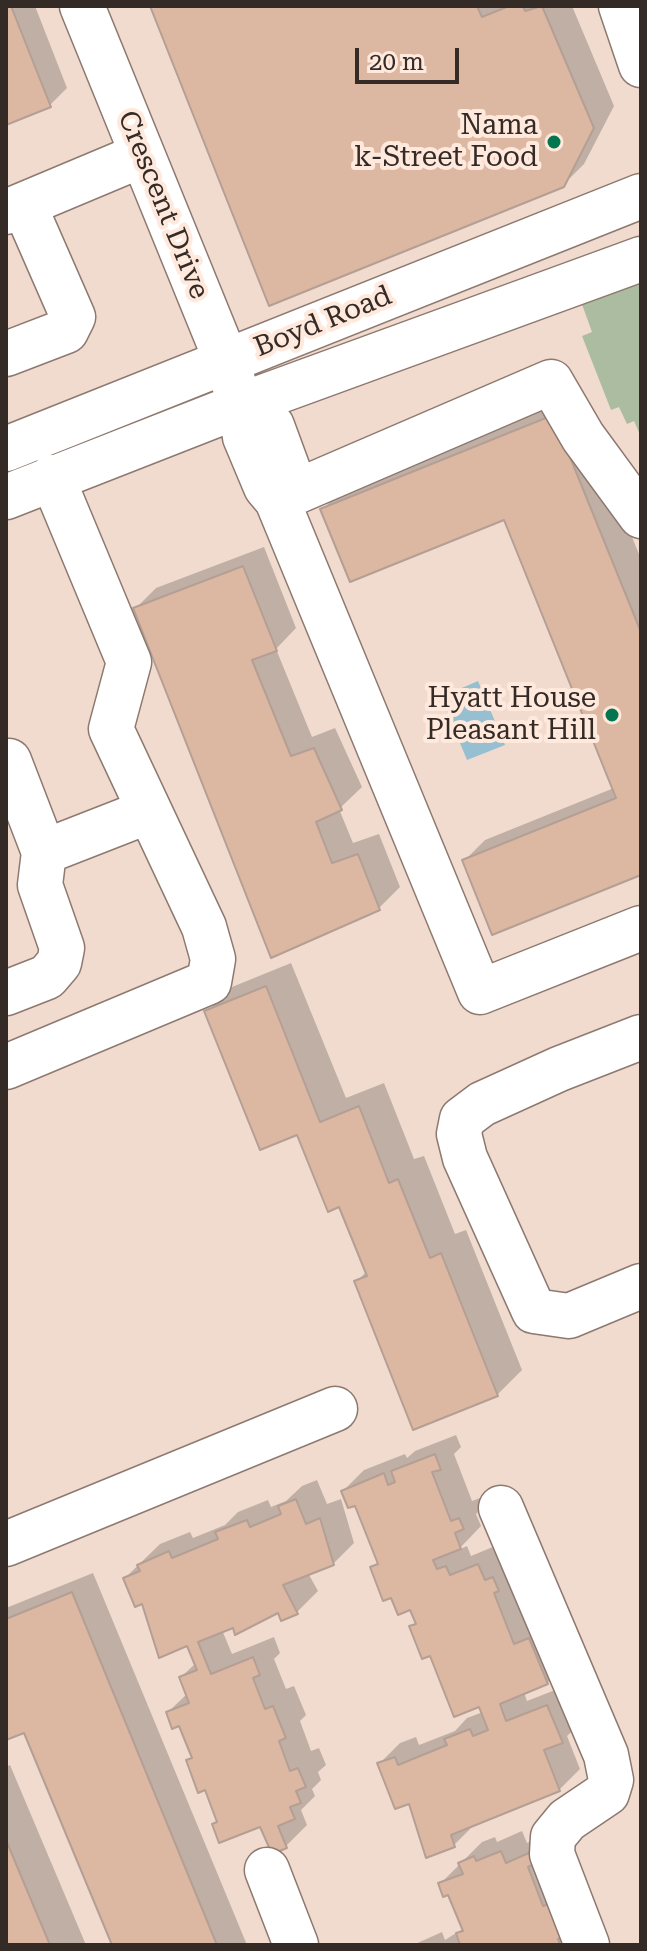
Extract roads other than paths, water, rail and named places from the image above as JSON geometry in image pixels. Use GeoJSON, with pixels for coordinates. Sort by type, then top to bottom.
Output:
{"type":"FeatureCollection","features":[{"type":"Feature","properties":{"kind":"street","name":"Crescent Drive"},"geometry":{"type":"LineString","coordinates":[[82,6],[226,360],[241,405],[245,437],[266,487],[277,500],[480,992],[641,928]]}},
{"type":"Feature","properties":{"kind":"street"},"geometry":{"type":"LineString","coordinates":[[621,6],[641,65]]}},
{"type":"Feature","properties":{"kind":"street"},"geometry":{"type":"LineString","coordinates":[[6,354],[66,331],[73,317],[15,208],[142,155]]}},
{"type":"Feature","properties":{"kind":"street","name":"Boyd Road"},"geometry":{"type":"LineString","coordinates":[[6,449],[641,196]]}},
{"type":"Feature","properties":{"kind":"street","name":"Boyd Road"},"geometry":{"type":"LineString","coordinates":[[6,497],[241,405],[641,259]]}},
{"type":"Feature","properties":{"kind":"street"},"geometry":{"type":"LineString","coordinates":[[277,500],[551,382],[583,437],[641,516]]}},
{"type":"Feature","properties":{"kind":"street"},"geometry":{"type":"LineString","coordinates":[[6,1067],[209,982],[213,959],[204,927],[111,729],[129,662],[52,477]]}},
{"type":"Feature","properties":{"kind":"street"},"geometry":{"type":"LineString","coordinates":[[6,993],[47,977],[59,963],[62,948],[40,885],[44,852],[12,787]]}},
{"type":"Feature","properties":{"kind":"street"},"geometry":{"type":"LineString","coordinates":[[44,852],[149,811]]}},
{"type":"Feature","properties":{"kind":"street"},"geometry":{"type":"LineString","coordinates":[[641,1037],[482,1104],[462,1119],[459,1134],[465,1158],[534,1311],[569,1316],[641,1286]]}},
{"type":"Feature","properties":{"kind":"street"},"geometry":{"type":"LineString","coordinates":[[6,1544],[335,1409]]}},
{"type":"Feature","properties":{"kind":"street"},"geometry":{"type":"LineString","coordinates":[[501,1508],[606,1755],[611,1780],[607,1793],[567,1820],[553,1837],[552,1854],[587,1945]]}},
{"type":"Feature","properties":{"kind":"street"},"geometry":{"type":"LineString","coordinates":[[267,1870],[296,1945]]}},
{"type":"Feature","properties":{"kind":"water"},"geometry":{"type":"Polygon","coordinates":[[[478,681],[505,745],[467,760],[441,697],[478,681]]]}},
{"type":"Feature","properties":{"kind":"place","name":"Nama k-Street Food"},"geometry":{"type":"Point","coordinates":[554,142]}},
{"type":"Feature","properties":{"kind":"place","name":"Hyatt House Pleasant Hill"},"geometry":{"type":"Point","coordinates":[612,715]}}]}
